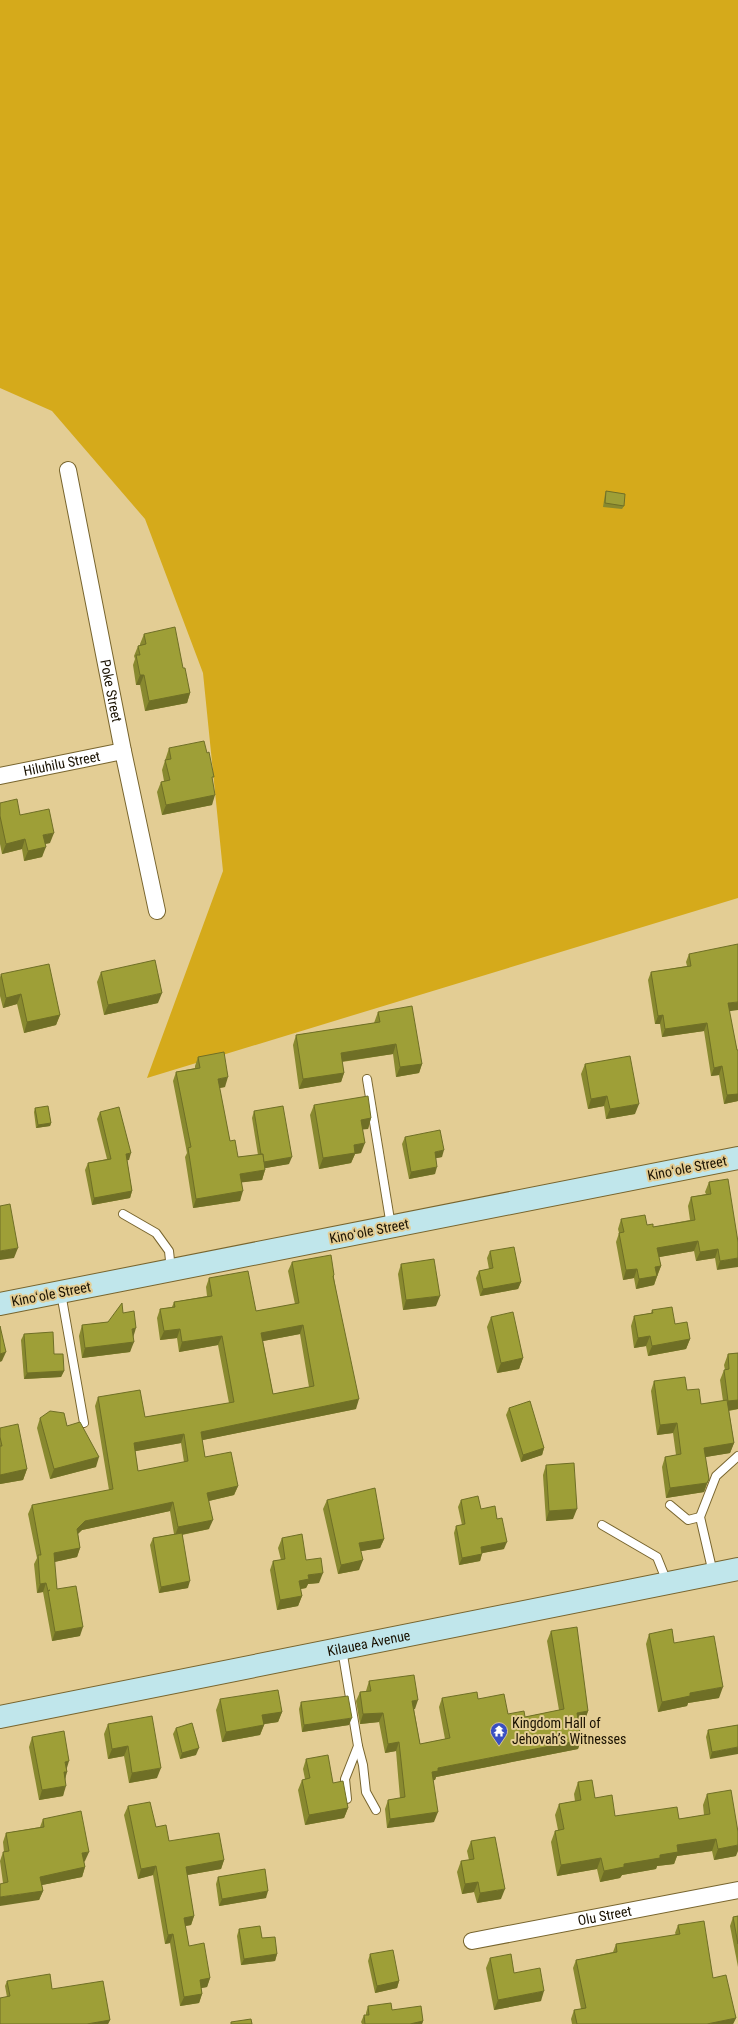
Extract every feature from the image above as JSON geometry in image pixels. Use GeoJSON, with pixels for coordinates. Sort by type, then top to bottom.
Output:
{"type":"FeatureCollection","features":[{"type":"Feature","properties":{"kind":"street","name":"Poke Street"},"geometry":{"type":"LineString","coordinates":[[68,470],[123,751],[157,910]]}},
{"type":"Feature","properties":{"kind":"street","name":"Hiluhilu Street"},"geometry":{"type":"LineString","coordinates":[[0,776],[123,751]]}},
{"type":"Feature","properties":{"kind":"street","name":"Kinoʻole Street"},"geometry":{"type":"LineString","coordinates":[[0,1304],[738,1158]]}},
{"type":"Feature","properties":{"kind":"street","name":"Kilauea Avenue"},"geometry":{"type":"LineString","coordinates":[[0,1717],[738,1569]]}},
{"type":"Feature","properties":{"kind":"street","name":"Olu Street"},"geometry":{"type":"LineString","coordinates":[[472,1942],[738,1890]]}},
{"type":"Feature","properties":{"kind":"lane"},"geometry":{"type":"LineString","coordinates":[[367,1079],[391,1226]]}},
{"type":"Feature","properties":{"kind":"lane"},"geometry":{"type":"LineString","coordinates":[[123,1214],[156,1233],[169,1251],[171,1270]]}},
{"type":"Feature","properties":{"kind":"lane"},"geometry":{"type":"LineString","coordinates":[[61,1292],[84,1423]]}},
{"type":"Feature","properties":{"kind":"lane"},"geometry":{"type":"LineString","coordinates":[[713,1574],[700,1517],[716,1476],[738,1456]]}},
{"type":"Feature","properties":{"kind":"lane"},"geometry":{"type":"LineString","coordinates":[[670,1505],[688,1520],[700,1517]]}},
{"type":"Feature","properties":{"kind":"lane"},"geometry":{"type":"LineString","coordinates":[[602,1525],[657,1557],[667,1583]]}},
{"type":"Feature","properties":{"kind":"lane"},"geometry":{"type":"LineString","coordinates":[[342,1648],[358,1746],[363,1765],[366,1792],[376,1810]]}},
{"type":"Feature","properties":{"kind":"lane"},"geometry":{"type":"LineString","coordinates":[[348,1799],[344,1779],[358,1746]]}},
{"type":"Feature","properties":{"kind":"shaded area"},"geometry":{"type":"Polygon","coordinates":[[[0,0],[738,0],[738,898],[147,1078],[223,871],[203,673],[145,519],[52,411],[0,388],[0,0]]]}},
{"type":"Feature","properties":{"kind":"building"},"geometry":{"type":"Polygon","coordinates":[[[606,491],[625,494],[624,506],[605,503],[606,491]]]}},
{"type":"Feature","properties":{"kind":"building"},"geometry":{"type":"Polygon","coordinates":[[[175,627],[183,668],[185,668],[190,693],[149,701],[144,675],[140,675],[136,655],[140,655],[138,646],[146,644],[144,634],[175,627]]]}},
{"type":"Feature","properties":{"kind":"building"},"geometry":{"type":"Polygon","coordinates":[[[204,741],[207,753],[209,752],[214,777],[212,777],[215,795],[166,805],[161,782],[170,780],[165,760],[171,759],[169,748],[204,741]]]}},
{"type":"Feature","properties":{"kind":"building"},"geometry":{"type":"Polygon","coordinates":[[[17,799],[20,815],[49,809],[54,833],[43,835],[46,847],[28,851],[25,839],[6,844],[0,816],[0,803],[17,799]]]}},
{"type":"Feature","properties":{"kind":"building"},"geometry":{"type":"Polygon","coordinates":[[[738,944],[738,1002],[728,1003],[738,1050],[738,1094],[727,1095],[722,1066],[714,1068],[707,1023],[665,1029],[663,1015],[658,1016],[651,972],[691,966],[689,954],[738,944]]]}},
{"type":"Feature","properties":{"kind":"building"},"geometry":{"type":"Polygon","coordinates":[[[155,960],[162,993],[108,1005],[101,972],[155,960]]]}},
{"type":"Feature","properties":{"kind":"building"},"geometry":{"type":"Polygon","coordinates":[[[49,964],[60,1015],[27,1022],[21,994],[6,998],[1,974],[49,964]]]}},
{"type":"Feature","properties":{"kind":"building"},"geometry":{"type":"Polygon","coordinates":[[[412,1006],[422,1064],[400,1067],[396,1044],[341,1053],[344,1073],[303,1079],[296,1035],[380,1022],[378,1012],[412,1006]]]}},
{"type":"Feature","properties":{"kind":"building"},"geometry":{"type":"Polygon","coordinates":[[[224,1052],[228,1077],[218,1079],[230,1141],[235,1140],[238,1157],[263,1154],[265,1170],[240,1174],[243,1191],[196,1199],[188,1148],[191,1147],[176,1072],[200,1068],[198,1057],[224,1052]]]}},
{"type":"Feature","properties":{"kind":"building"},"geometry":{"type":"Polygon","coordinates":[[[630,1056],[639,1104],[610,1109],[607,1096],[591,1099],[585,1064],[630,1056]]]}},
{"type":"Feature","properties":{"kind":"building"},"geometry":{"type":"Polygon","coordinates":[[[368,1096],[371,1118],[361,1120],[365,1143],[354,1145],[355,1153],[323,1158],[314,1105],[368,1096]]]}},
{"type":"Feature","properties":{"kind":"building"},"geometry":{"type":"Polygon","coordinates":[[[48,1106],[51,1123],[38,1125],[35,1108],[48,1106]]]}},
{"type":"Feature","properties":{"kind":"building"},"geometry":{"type":"Polygon","coordinates":[[[283,1106],[292,1157],[264,1162],[263,1154],[261,1154],[254,1111],[283,1106]]]}},
{"type":"Feature","properties":{"kind":"building"},"geometry":{"type":"Polygon","coordinates":[[[119,1107],[131,1153],[126,1154],[132,1191],[94,1198],[88,1163],[111,1159],[100,1112],[119,1107]]]}},
{"type":"Feature","properties":{"kind":"building"},"geometry":{"type":"Polygon","coordinates":[[[440,1130],[444,1150],[435,1152],[437,1167],[411,1172],[405,1137],[440,1130]]]}},
{"type":"Feature","properties":{"kind":"building"},"geometry":{"type":"Polygon","coordinates":[[[728,1179],[738,1242],[738,1258],[720,1261],[718,1249],[700,1252],[698,1241],[657,1248],[661,1266],[655,1267],[657,1276],[639,1279],[637,1269],[626,1270],[619,1233],[624,1232],[621,1219],[645,1215],[647,1225],[653,1224],[653,1227],[695,1220],[691,1197],[711,1194],[709,1182],[728,1179]]]}},
{"type":"Feature","properties":{"kind":"building"},"geometry":{"type":"Polygon","coordinates":[[[10,1204],[18,1248],[0,1251],[0,1206],[10,1204]]]}},
{"type":"Feature","properties":{"kind":"building"},"geometry":{"type":"Polygon","coordinates":[[[514,1247],[521,1282],[483,1289],[479,1271],[493,1268],[490,1251],[514,1247]]]}},
{"type":"Feature","properties":{"kind":"building"},"geometry":{"type":"Polygon","coordinates":[[[331,1255],[333,1276],[359,1399],[201,1432],[205,1457],[231,1452],[238,1486],[207,1493],[213,1520],[178,1527],[173,1502],[85,1521],[77,1529],[80,1548],[54,1553],[57,1589],[76,1586],[83,1627],[55,1632],[46,1583],[40,1584],[38,1555],[41,1555],[32,1505],[113,1489],[98,1397],[140,1390],[145,1417],[234,1402],[222,1336],[182,1342],[180,1329],[164,1331],[160,1309],[175,1307],[174,1302],[212,1296],[209,1278],[248,1271],[256,1311],[299,1303],[292,1262],[331,1255]],[[303,1325],[261,1333],[273,1394],[314,1386],[303,1325]],[[184,1434],[134,1443],[138,1471],[188,1461],[184,1434]]]}},
{"type":"Feature","properties":{"kind":"building"},"geometry":{"type":"Polygon","coordinates":[[[434,1259],[440,1296],[406,1300],[401,1264],[434,1259]]]}},
{"type":"Feature","properties":{"kind":"building"},"geometry":{"type":"Polygon","coordinates":[[[122,1303],[123,1313],[134,1311],[136,1328],[132,1329],[134,1342],[85,1348],[82,1325],[108,1322],[122,1303]]]}},
{"type":"Feature","properties":{"kind":"building"},"geometry":{"type":"Polygon","coordinates":[[[672,1307],[675,1324],[687,1322],[690,1339],[652,1346],[650,1336],[638,1338],[634,1316],[653,1313],[652,1310],[672,1307]]]}},
{"type":"Feature","properties":{"kind":"building"},"geometry":{"type":"Polygon","coordinates":[[[513,1312],[523,1358],[501,1363],[491,1317],[513,1312]]]}},
{"type":"Feature","properties":{"kind":"building"},"geometry":{"type":"Polygon","coordinates":[[[0,1326],[6,1352],[0,1354],[0,1326]]]}},
{"type":"Feature","properties":{"kind":"building"},"geometry":{"type":"Polygon","coordinates":[[[53,1332],[54,1354],[63,1354],[64,1371],[27,1373],[24,1334],[53,1332]]]}},
{"type":"Feature","properties":{"kind":"building"},"geometry":{"type":"Polygon","coordinates":[[[738,1353],[738,1400],[728,1401],[724,1370],[729,1369],[728,1354],[738,1353]]]}},
{"type":"Feature","properties":{"kind":"building"},"geometry":{"type":"Polygon","coordinates":[[[685,1377],[687,1390],[699,1389],[701,1404],[727,1400],[734,1443],[704,1448],[709,1479],[707,1483],[670,1488],[665,1457],[681,1454],[677,1423],[660,1425],[654,1381],[685,1377]]]}},
{"type":"Feature","properties":{"kind":"building"},"geometry":{"type":"Polygon","coordinates":[[[530,1401],[544,1448],[523,1455],[509,1408],[530,1401]]]}},
{"type":"Feature","properties":{"kind":"building"},"geometry":{"type":"Polygon","coordinates":[[[50,1411],[64,1413],[67,1426],[80,1422],[99,1457],[54,1469],[40,1418],[50,1411]]]}},
{"type":"Feature","properties":{"kind":"building"},"geometry":{"type":"Polygon","coordinates":[[[18,1424],[27,1469],[0,1475],[0,1446],[2,1446],[0,1428],[18,1424]]]}},
{"type":"Feature","properties":{"kind":"building"},"geometry":{"type":"Polygon","coordinates":[[[574,1463],[577,1509],[549,1511],[546,1465],[574,1463]]]}},
{"type":"Feature","properties":{"kind":"building"},"geometry":{"type":"Polygon","coordinates":[[[375,1488],[384,1539],[359,1543],[363,1560],[341,1565],[327,1500],[375,1488]]]}},
{"type":"Feature","properties":{"kind":"building"},"geometry":{"type":"Polygon","coordinates":[[[478,1496],[481,1509],[495,1506],[497,1519],[502,1518],[507,1542],[481,1547],[482,1554],[462,1558],[456,1526],[465,1524],[461,1500],[478,1496]]]}},
{"type":"Feature","properties":{"kind":"building"},"geometry":{"type":"Polygon","coordinates":[[[182,1533],[190,1581],[161,1587],[153,1538],[182,1533]]]}},
{"type":"Feature","properties":{"kind":"building"},"geometry":{"type":"Polygon","coordinates":[[[302,1534],[306,1560],[321,1558],[323,1573],[308,1575],[309,1579],[299,1581],[302,1596],[280,1600],[273,1561],[285,1559],[282,1538],[302,1534]]]}},
{"type":"Feature","properties":{"kind":"building"},"geometry":{"type":"Polygon","coordinates":[[[577,1627],[588,1711],[577,1713],[581,1740],[438,1768],[438,1771],[432,1772],[438,1812],[390,1819],[388,1800],[405,1797],[399,1742],[388,1744],[383,1713],[363,1714],[360,1692],[371,1691],[369,1681],[414,1675],[418,1700],[412,1701],[420,1744],[450,1738],[442,1698],[477,1692],[478,1699],[504,1694],[508,1714],[524,1711],[525,1717],[564,1709],[551,1631],[577,1627]]]}},
{"type":"Feature","properties":{"kind":"building"},"geometry":{"type":"Polygon","coordinates":[[[672,1629],[674,1643],[714,1636],[723,1687],[690,1693],[690,1696],[662,1702],[649,1634],[672,1629]]]}},
{"type":"Feature","properties":{"kind":"building"},"geometry":{"type":"Polygon","coordinates":[[[278,1690],[282,1712],[262,1715],[264,1725],[226,1732],[220,1699],[278,1690]]]}},
{"type":"Feature","properties":{"kind":"building"},"geometry":{"type":"Polygon","coordinates":[[[348,1696],[352,1718],[304,1725],[301,1702],[348,1696]]]}},
{"type":"Feature","properties":{"kind":"building"},"geometry":{"type":"Polygon","coordinates":[[[152,1716],[161,1768],[132,1773],[128,1746],[112,1749],[108,1724],[152,1716]]]}},
{"type":"Feature","properties":{"kind":"building"},"geometry":{"type":"Polygon","coordinates":[[[192,1723],[199,1748],[182,1753],[176,1728],[192,1723]]]}},
{"type":"Feature","properties":{"kind":"building"},"geometry":{"type":"Polygon","coordinates":[[[738,1725],[738,1747],[712,1752],[708,1730],[738,1725]]]}},
{"type":"Feature","properties":{"kind":"building"},"geometry":{"type":"Polygon","coordinates":[[[64,1731],[69,1761],[65,1762],[67,1772],[64,1772],[66,1786],[42,1790],[32,1737],[64,1731]]]}},
{"type":"Feature","properties":{"kind":"building"},"geometry":{"type":"Polygon","coordinates":[[[328,1755],[333,1783],[343,1781],[348,1808],[309,1815],[302,1780],[310,1778],[306,1759],[328,1755]]]}},
{"type":"Feature","properties":{"kind":"building"},"geometry":{"type":"Polygon","coordinates":[[[592,1780],[595,1798],[612,1795],[615,1816],[677,1807],[679,1819],[710,1814],[707,1794],[731,1790],[738,1832],[738,1845],[718,1849],[716,1839],[677,1845],[678,1852],[660,1855],[660,1858],[624,1864],[624,1867],[604,1871],[601,1858],[561,1865],[555,1831],[564,1829],[559,1804],[581,1800],[578,1782],[592,1780]]]}},
{"type":"Feature","properties":{"kind":"building"},"geometry":{"type":"Polygon","coordinates":[[[150,1802],[156,1827],[166,1825],[169,1841],[219,1833],[224,1860],[186,1867],[194,1916],[184,1918],[189,1946],[204,1943],[210,1978],[200,1980],[202,1994],[184,1997],[173,1934],[168,1935],[156,1866],[141,1869],[128,1806],[150,1802]]]}},
{"type":"Feature","properties":{"kind":"building"},"geometry":{"type":"Polygon","coordinates":[[[81,1811],[89,1852],[82,1853],[85,1867],[40,1877],[43,1891],[0,1897],[0,1884],[8,1882],[3,1852],[9,1851],[6,1833],[44,1827],[43,1819],[81,1811]]]}},
{"type":"Feature","properties":{"kind":"building"},"geometry":{"type":"Polygon","coordinates":[[[495,1837],[505,1889],[480,1893],[478,1882],[465,1884],[461,1861],[474,1859],[471,1841],[495,1837]]]}},
{"type":"Feature","properties":{"kind":"building"},"geometry":{"type":"Polygon","coordinates":[[[265,1869],[268,1891],[222,1899],[218,1877],[265,1869]]]}},
{"type":"Feature","properties":{"kind":"building"},"geometry":{"type":"Polygon","coordinates":[[[738,1916],[738,1944],[733,1917],[738,1916]]]}},
{"type":"Feature","properties":{"kind":"building"},"geometry":{"type":"Polygon","coordinates":[[[704,1921],[713,1978],[726,1975],[736,2018],[707,2024],[577,2024],[574,2010],[586,2008],[576,1960],[617,1952],[616,1944],[680,1934],[678,1925],[704,1921]]]}},
{"type":"Feature","properties":{"kind":"building"},"geometry":{"type":"Polygon","coordinates":[[[260,1926],[262,1938],[275,1937],[277,1954],[244,1959],[239,1929],[260,1926]]]}},
{"type":"Feature","properties":{"kind":"building"},"geometry":{"type":"Polygon","coordinates":[[[393,1950],[399,1981],[377,1986],[370,1954],[393,1950]]]}},
{"type":"Feature","properties":{"kind":"building"},"geometry":{"type":"Polygon","coordinates":[[[511,1954],[514,1973],[540,1968],[544,1991],[498,2000],[490,1958],[511,1954]]]}},
{"type":"Feature","properties":{"kind":"building"},"geometry":{"type":"Polygon","coordinates":[[[50,1974],[52,1989],[103,1981],[110,2020],[87,2024],[0,2024],[0,1998],[10,1996],[7,1981],[50,1974]]]}},
{"type":"Feature","properties":{"kind":"building"},"geometry":{"type":"Polygon","coordinates":[[[391,2003],[392,2010],[421,2006],[423,2021],[410,2024],[365,2024],[364,2015],[369,2015],[368,2006],[391,2003]]]}},
{"type":"Feature","properties":{"kind":"building"},"geometry":{"type":"Polygon","coordinates":[[[251,2019],[252,2024],[231,2024],[231,2022],[251,2019]]]}},
{"type":"Feature","properties":{"kind":"place","name":"Kingdom Hall of Jehovah’s Witnesses"},"geometry":{"type":"Point","coordinates":[499,1746]}}]}
